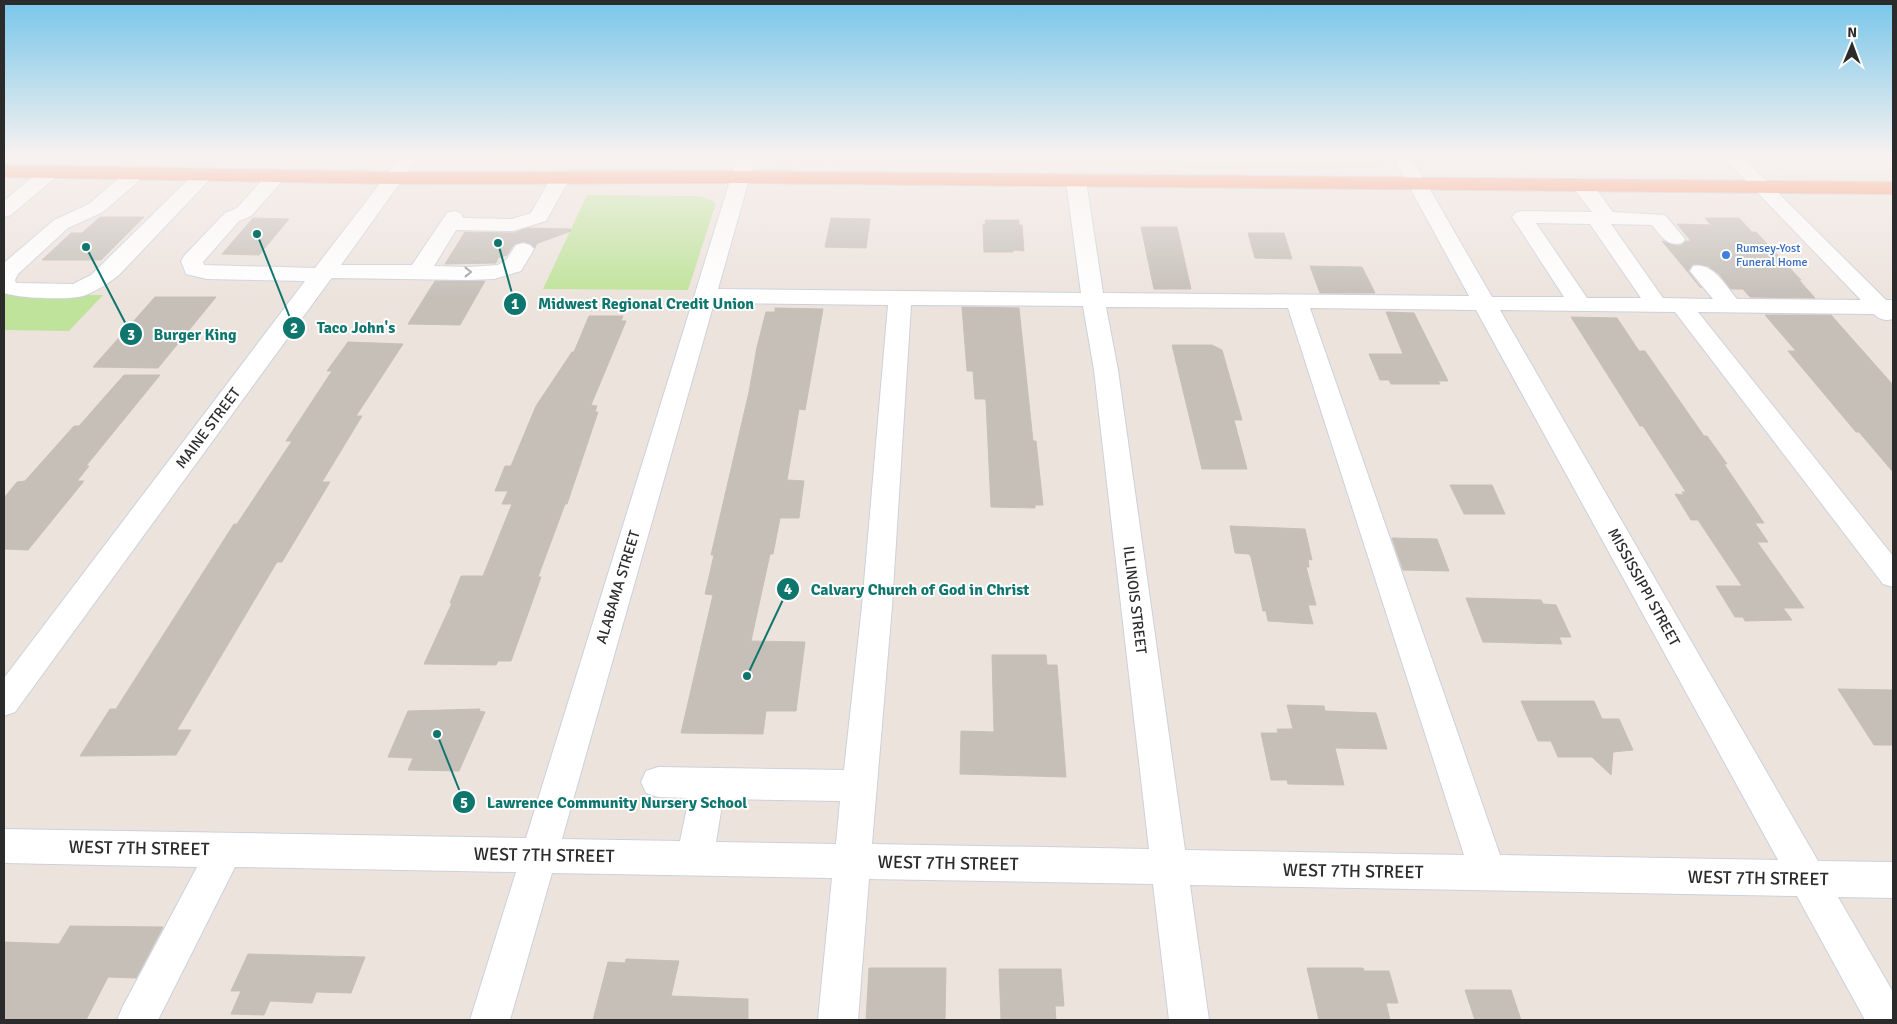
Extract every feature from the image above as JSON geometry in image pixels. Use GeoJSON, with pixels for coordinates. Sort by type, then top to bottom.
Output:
{"type":"FeatureCollection","features":[{"type":"Feature","properties":{"kind":"street"},"geometry":{"type":"LineString","coordinates":[[5,274],[61,224],[96,208],[102,203]]}},
{"type":"Feature","properties":{"kind":"street"},"geometry":{"type":"LineString","coordinates":[[5,274],[72,281],[87,275],[99,269],[151,216],[174,203]]}},
{"type":"Feature","properties":{"kind":"street"},"geometry":{"type":"LineString","coordinates":[[252,203],[244,212],[246,217],[216,252],[215,257],[221,260],[327,269],[490,272],[515,265],[547,203]]}},
{"type":"Feature","properties":{"kind":"street","name":"MAINE STREET"},"geometry":{"type":"LineString","coordinates":[[4,702],[376,203]]}},
{"type":"Feature","properties":{"kind":"street","name":"ALABAMA STREET"},"geometry":{"type":"LineString","coordinates":[[490,1020],[733,203]]}},
{"type":"Feature","properties":{"kind":"street","name":"ILLINOIS STREET"},"geometry":{"type":"LineString","coordinates":[[1079,203],[1093,299],[1106,370],[1168,868],[1189,1020]]}},
{"type":"Feature","properties":{"kind":"street","name":"MISSISSIPPI STREET"},"geometry":{"type":"LineString","coordinates":[[1429,203],[1887,1020]]}},
{"type":"Feature","properties":{"kind":"street"},"geometry":{"type":"LineString","coordinates":[[1592,203],[1601,218],[1669,305],[1893,576]]}},
{"type":"Feature","properties":{"kind":"street"},"geometry":{"type":"LineString","coordinates":[[1777,203],[1889,311]]}},
{"type":"Feature","properties":{"kind":"street"},"geometry":{"type":"LineString","coordinates":[[1580,304],[1522,218],[1658,219],[1675,239]]}},
{"type":"Feature","properties":{"kind":"street"},"geometry":{"type":"LineString","coordinates":[[419,272],[452,220],[513,225],[531,233]]}},
{"type":"Feature","properties":{"kind":"street"},"geometry":{"type":"LineString","coordinates":[[1701,271],[1730,306]]}},
{"type":"Feature","properties":{"kind":"street"},"geometry":{"type":"LineString","coordinates":[[705,296],[1669,305],[1889,311]]}},
{"type":"Feature","properties":{"kind":"street"},"geometry":{"type":"LineString","coordinates":[[838,1020],[877,606],[900,298]]}},
{"type":"Feature","properties":{"kind":"street"},"geometry":{"type":"LineString","coordinates":[[1296,302],[1488,873]]}},
{"type":"Feature","properties":{"kind":"street"},"geometry":{"type":"LineString","coordinates":[[658,782],[859,786]]}},
{"type":"Feature","properties":{"kind":"street"},"geometry":{"type":"LineString","coordinates":[[695,858],[709,784]]}},
{"type":"Feature","properties":{"kind":"street","name":"WEST 7TH STREET"},"geometry":{"type":"LineString","coordinates":[[4,846],[1893,880]]}},
{"type":"Feature","properties":{"kind":"street"},"geometry":{"type":"LineString","coordinates":[[137,1020],[225,850]]}},
{"type":"Feature","properties":{"kind":"green space"},"geometry":{"type":"Polygon","coordinates":[[[583,203],[714,203],[715,206],[688,290],[543,289],[583,203]]]}},
{"type":"Feature","properties":{"kind":"green space"},"geometry":{"type":"Polygon","coordinates":[[[4,294],[103,295],[69,331],[4,330],[4,294]]]}},
{"type":"Feature","properties":{"kind":"building"},"geometry":{"type":"Polygon","coordinates":[[[100,217],[144,217],[101,260],[42,260],[71,233],[82,233],[100,217]]]}},
{"type":"Feature","properties":{"kind":"building"},"geometry":{"type":"Polygon","coordinates":[[[253,218],[289,219],[259,255],[222,254],[253,218]]]}},
{"type":"Feature","properties":{"kind":"building"},"geometry":{"type":"Polygon","coordinates":[[[831,218],[870,219],[866,248],[825,247],[831,218]]]}},
{"type":"Feature","properties":{"kind":"building","name":"Rumsey-Yost Funeral Home"},"geometry":{"type":"Polygon","coordinates":[[[1705,218],[1739,218],[1752,232],[1756,232],[1801,280],[1799,280],[1815,298],[1750,297],[1743,289],[1731,289],[1719,274],[1708,266],[1693,264],[1688,271],[1701,288],[1662,241],[1677,246],[1682,245],[1686,241],[1691,241],[1677,224],[1711,225],[1705,218]]]}},
{"type":"Feature","properties":{"kind":"building"},"geometry":{"type":"Polygon","coordinates":[[[985,220],[1019,220],[1019,225],[1022,225],[1024,251],[984,252],[983,224],[986,224],[985,220]]]}},
{"type":"Feature","properties":{"kind":"building"},"geometry":{"type":"Polygon","coordinates":[[[1141,227],[1177,227],[1191,289],[1154,289],[1141,227]]]}},
{"type":"Feature","properties":{"kind":"building"},"geometry":{"type":"Polygon","coordinates":[[[528,228],[571,229],[571,231],[533,245],[524,241],[515,243],[507,255],[498,258],[496,263],[445,264],[465,232],[513,233],[528,228]]]}},
{"type":"Feature","properties":{"kind":"building"},"geometry":{"type":"Polygon","coordinates":[[[1248,233],[1284,233],[1292,259],[1255,258],[1248,233]]]}},
{"type":"Feature","properties":{"kind":"building"},"geometry":{"type":"Polygon","coordinates":[[[1310,266],[1362,267],[1375,293],[1320,293],[1310,266]]]}},
{"type":"Feature","properties":{"kind":"building"},"geometry":{"type":"Polygon","coordinates":[[[435,281],[485,281],[460,325],[408,324],[435,281]]]}},
{"type":"Feature","properties":{"kind":"building"},"geometry":{"type":"Polygon","coordinates":[[[155,297],[216,297],[158,368],[93,367],[155,297]]]}},
{"type":"Feature","properties":{"kind":"building"},"geometry":{"type":"Polygon","coordinates":[[[962,307],[1019,308],[1033,441],[1036,441],[1043,505],[1035,505],[1035,508],[991,507],[986,401],[985,399],[975,399],[973,371],[967,371],[962,307]]]}},
{"type":"Feature","properties":{"kind":"building"},"geometry":{"type":"Polygon","coordinates":[[[775,308],[823,309],[805,410],[799,409],[787,480],[804,481],[799,518],[780,518],[751,641],[805,642],[796,711],[766,711],[763,734],[681,733],[713,595],[705,594],[714,555],[711,555],[749,392],[757,347],[766,312],[775,312],[775,308]]]}},
{"type":"Feature","properties":{"kind":"building"},"geometry":{"type":"Polygon","coordinates":[[[1386,312],[1414,313],[1448,381],[1438,381],[1440,384],[1391,384],[1389,380],[1380,380],[1369,354],[1403,354],[1386,312]]]}},
{"type":"Feature","properties":{"kind":"building"},"geometry":{"type":"Polygon","coordinates":[[[1765,315],[1831,315],[1893,385],[1893,472],[1859,432],[1856,432],[1788,351],[1796,351],[1765,315]]]}},
{"type":"Feature","properties":{"kind":"building"},"geometry":{"type":"Polygon","coordinates":[[[589,316],[623,316],[621,321],[626,321],[591,405],[597,406],[595,412],[598,412],[567,504],[565,504],[538,577],[541,577],[511,661],[498,661],[496,665],[424,664],[452,603],[450,603],[461,576],[483,576],[512,504],[502,504],[508,491],[495,491],[505,466],[511,466],[536,406],[572,352],[574,352],[589,316]]]}},
{"type":"Feature","properties":{"kind":"building"},"geometry":{"type":"Polygon","coordinates":[[[1571,317],[1617,318],[1639,351],[1645,351],[1704,436],[1707,436],[1764,523],[1755,523],[1768,542],[1757,542],[1804,608],[1783,608],[1792,620],[1745,621],[1743,617],[1735,617],[1716,586],[1742,586],[1698,520],[1691,520],[1675,494],[1684,495],[1682,492],[1686,492],[1643,426],[1640,426],[1571,317]]]}},
{"type":"Feature","properties":{"kind":"building"},"geometry":{"type":"Polygon","coordinates":[[[348,342],[403,344],[356,416],[362,416],[322,482],[330,482],[282,562],[277,562],[177,730],[191,730],[176,755],[80,756],[110,709],[116,709],[234,524],[237,524],[292,441],[286,441],[332,371],[327,371],[348,342]]]}},
{"type":"Feature","properties":{"kind":"building"},"geometry":{"type":"Polygon","coordinates":[[[1172,345],[1212,345],[1222,350],[1242,420],[1234,420],[1247,469],[1202,469],[1172,345]]]}},
{"type":"Feature","properties":{"kind":"building"},"geometry":{"type":"Polygon","coordinates":[[[124,375],[160,375],[86,466],[89,466],[77,481],[84,481],[28,550],[4,549],[4,498],[17,482],[25,481],[74,426],[79,426],[124,375]]]}},
{"type":"Feature","properties":{"kind":"building"},"geometry":{"type":"Polygon","coordinates":[[[1450,485],[1492,485],[1505,514],[1464,514],[1450,485]]]}},
{"type":"Feature","properties":{"kind":"building"},"geometry":{"type":"Polygon","coordinates":[[[1230,526],[1305,529],[1312,560],[1308,559],[1309,567],[1306,567],[1316,605],[1308,605],[1313,624],[1268,621],[1266,611],[1263,611],[1251,557],[1249,554],[1235,553],[1230,526]]]}},
{"type":"Feature","properties":{"kind":"building"},"geometry":{"type":"Polygon","coordinates":[[[1392,538],[1437,539],[1449,571],[1403,570],[1392,538]]]}},
{"type":"Feature","properties":{"kind":"building"},"geometry":{"type":"Polygon","coordinates":[[[1466,598],[1541,600],[1543,604],[1556,605],[1571,637],[1559,637],[1562,644],[1483,642],[1466,598]]]}},
{"type":"Feature","properties":{"kind":"building"},"geometry":{"type":"Polygon","coordinates":[[[992,655],[1046,655],[1047,665],[1057,665],[1066,777],[960,774],[961,731],[994,732],[992,655]]]}},
{"type":"Feature","properties":{"kind":"building"},"geometry":{"type":"Polygon","coordinates":[[[1838,689],[1893,690],[1893,745],[1874,745],[1838,689]]]}},
{"type":"Feature","properties":{"kind":"building"},"geometry":{"type":"Polygon","coordinates":[[[1521,701],[1594,701],[1602,719],[1619,719],[1633,750],[1613,752],[1611,775],[1592,757],[1558,757],[1551,741],[1538,741],[1521,701]]]}},
{"type":"Feature","properties":{"kind":"building"},"geometry":{"type":"Polygon","coordinates":[[[1287,705],[1324,706],[1325,711],[1376,713],[1387,749],[1335,748],[1344,785],[1288,784],[1287,780],[1271,780],[1261,733],[1278,733],[1277,729],[1293,729],[1287,705]]]}},
{"type":"Feature","properties":{"kind":"building"},"geometry":{"type":"Polygon","coordinates":[[[480,709],[479,711],[485,712],[459,771],[408,770],[413,758],[388,757],[408,711],[480,709]]]}},
{"type":"Feature","properties":{"kind":"building"},"geometry":{"type":"Polygon","coordinates":[[[70,926],[163,927],[136,978],[108,977],[86,1020],[4,1020],[4,942],[59,944],[70,926]]]}},
{"type":"Feature","properties":{"kind":"building"},"geometry":{"type":"Polygon","coordinates":[[[248,954],[365,957],[351,993],[316,992],[312,1003],[270,1001],[264,1015],[231,1014],[241,991],[231,991],[248,954]]]}},
{"type":"Feature","properties":{"kind":"building"},"geometry":{"type":"Polygon","coordinates":[[[626,959],[679,961],[671,996],[748,999],[748,1020],[593,1020],[608,962],[625,963],[626,959]]]}},
{"type":"Feature","properties":{"kind":"building"},"geometry":{"type":"Polygon","coordinates":[[[869,968],[946,968],[945,1020],[866,1020],[869,968]]]}},
{"type":"Feature","properties":{"kind":"building"},"geometry":{"type":"Polygon","coordinates":[[[1307,968],[1363,968],[1364,971],[1389,971],[1398,1003],[1386,1003],[1390,1020],[1319,1020],[1307,968]]]}},
{"type":"Feature","properties":{"kind":"building"},"geometry":{"type":"Polygon","coordinates":[[[999,969],[1061,969],[1064,1006],[1055,1006],[1056,1020],[1001,1020],[999,969]]]}},
{"type":"Feature","properties":{"kind":"building"},"geometry":{"type":"Polygon","coordinates":[[[1465,990],[1511,990],[1521,1020],[1475,1020],[1465,990]]]}},
{"type":"Feature","properties":{"kind":"tunnel"},"geometry":{"type":"LineString","coordinates":[[523,249],[531,233]]}},
{"type":"Feature","properties":{"kind":"place","name":"Taco John's"},"geometry":{"type":"Point","coordinates":[257,234]}},
{"type":"Feature","properties":{"kind":"place","name":"Midwest Regional Credit Union"},"geometry":{"type":"Point","coordinates":[498,243]}},
{"type":"Feature","properties":{"kind":"place","name":"Burger King"},"geometry":{"type":"Point","coordinates":[86,247]}},
{"type":"Feature","properties":{"kind":"place","name":"Rumsey-Yost Funeral Home"},"geometry":{"type":"Point","coordinates":[1726,255]}},
{"type":"Feature","properties":{"kind":"place","name":"Calvary Church of God in Christ"},"geometry":{"type":"Point","coordinates":[747,676]}},
{"type":"Feature","properties":{"kind":"place","name":"Lawrence Community Nursery School"},"geometry":{"type":"Point","coordinates":[437,734]}}]}
